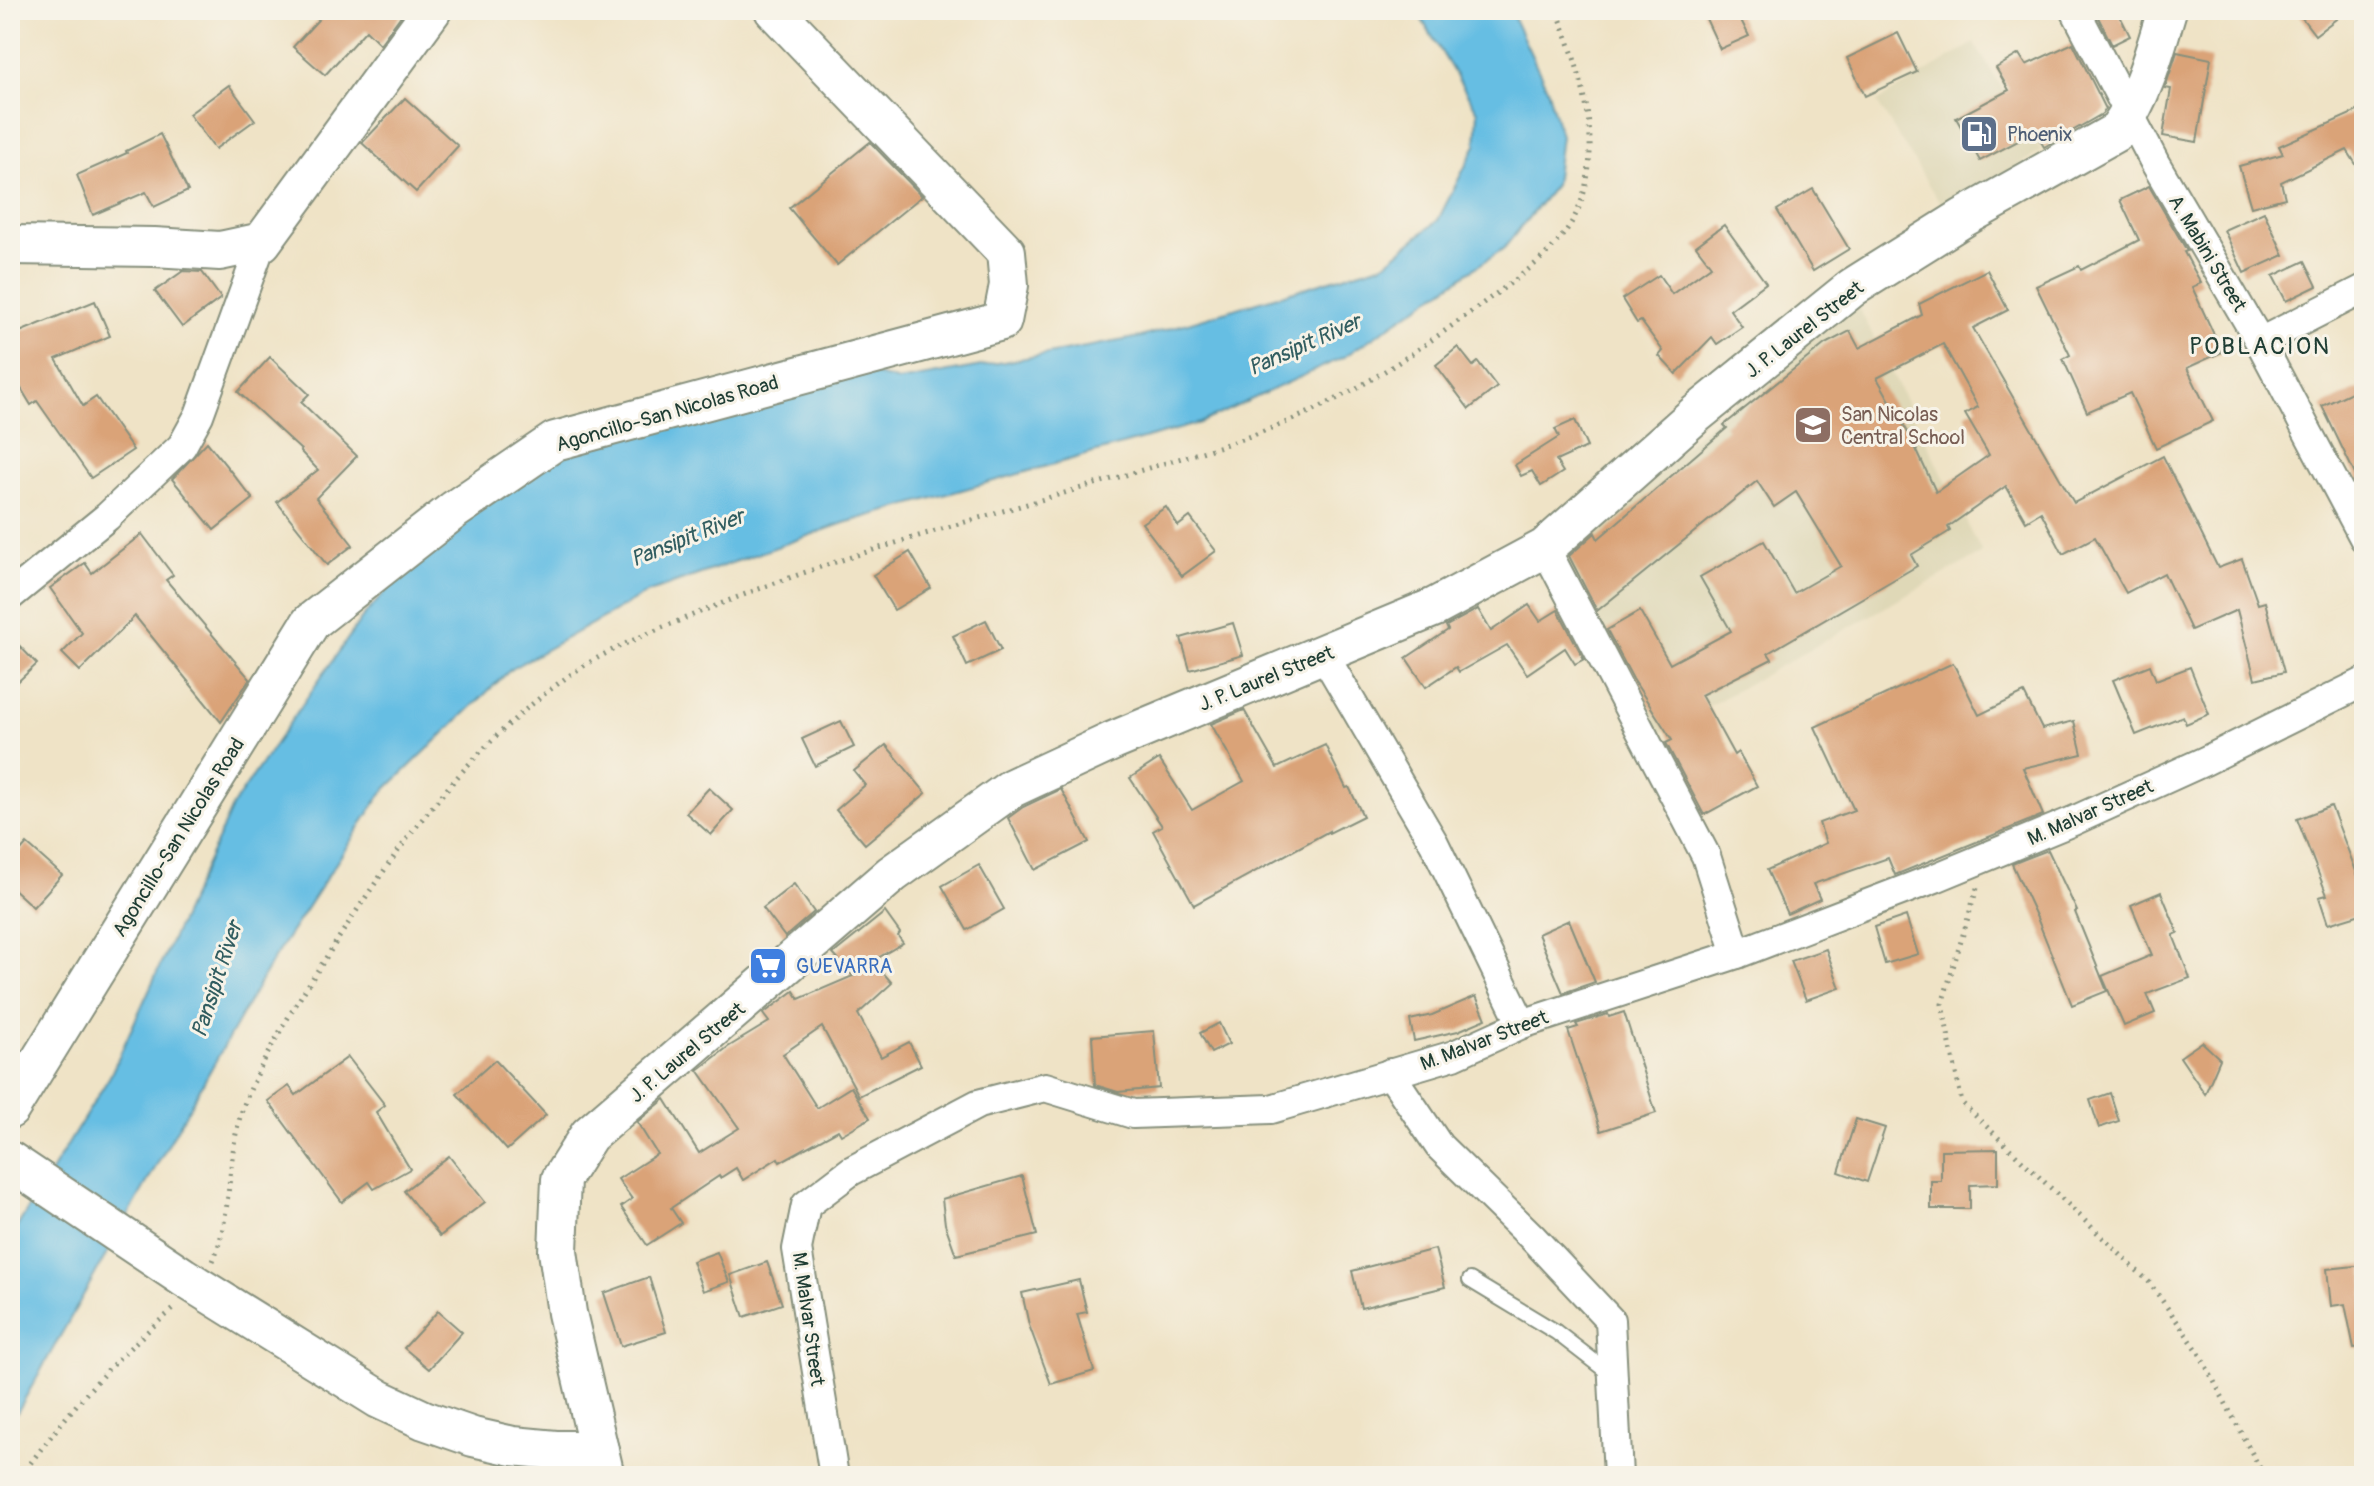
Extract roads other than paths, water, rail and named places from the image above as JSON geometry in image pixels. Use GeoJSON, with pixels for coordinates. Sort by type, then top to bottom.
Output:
{"type":"FeatureCollection","features":[{"type":"Feature","properties":{"kind":"main road"},"geometry":{"type":"LineString","coordinates":[[10,245],[220,251],[262,242],[432,10]]}},
{"type":"Feature","properties":{"kind":"main road","name":"Agoncillo-San Nicolas Road"},"geometry":{"type":"LineString","coordinates":[[10,1109],[311,622],[454,510],[555,441],[1002,321],[1009,285],[1006,252],[774,10]]}},
{"type":"Feature","properties":{"kind":"main road","name":"J. P. Laurel Street"},"geometry":{"type":"LineString","coordinates":[[602,1463],[567,1313],[558,1251],[561,1179],[589,1135],[892,874],[1012,788],[1113,741],[1435,607],[1545,548],[1695,415],[1853,287],[1963,218],[2118,131],[2145,83],[2167,10]]}},
{"type":"Feature","properties":{"kind":"main road"},"geometry":{"type":"LineString","coordinates":[[21,1168],[192,1282],[379,1399],[424,1420],[473,1437],[602,1463]]}},
{"type":"Feature","properties":{"kind":"street","name":"A. Mabini Street"},"geometry":{"type":"LineString","coordinates":[[2075,10],[2155,163],[2260,342],[2364,538]]}},
{"type":"Feature","properties":{"kind":"street"},"geometry":{"type":"LineString","coordinates":[[10,596],[107,517],[182,446],[199,415],[262,242]]}},
{"type":"Feature","properties":{"kind":"street"},"geometry":{"type":"LineString","coordinates":[[2260,342],[2363,292]]}},
{"type":"Feature","properties":{"kind":"street"},"geometry":{"type":"LineString","coordinates":[[1545,548],[1706,856],[1737,954]]}},
{"type":"Feature","properties":{"kind":"street"},"geometry":{"type":"LineString","coordinates":[[1324,655],[1434,843],[1522,1024]]}},
{"type":"Feature","properties":{"kind":"street","name":"M. Malvar Street"},"geometry":{"type":"LineString","coordinates":[[834,1476],[797,1249],[806,1205],[851,1171],[978,1104],[1045,1087],[1133,1114],[1271,1109],[1454,1055],[1522,1024],[1737,954],[1872,904],[2192,767],[2364,682]]}},
{"type":"Feature","properties":{"kind":"street"},"geometry":{"type":"LineString","coordinates":[[1390,1073],[1439,1146],[1533,1238],[1610,1320],[1618,1476]]}},
{"type":"Feature","properties":{"kind":"lane"},"geometry":{"type":"LineString","coordinates":[[1470,1280],[1556,1332],[1613,1376]]}},
{"type":"Feature","properties":{"kind":"water","name":"Pansipit River"},"geometry":{"type":"Polygon","coordinates":[[[1416,10],[1510,10],[1547,88],[1561,136],[1555,185],[1504,248],[1344,357],[1200,423],[844,523],[647,593],[511,669],[382,793],[272,961],[10,1425],[10,1238],[110,1076],[233,805],[362,618],[474,490],[583,426],[853,368],[899,381],[1141,337],[1384,264],[1438,220],[1476,145],[1478,112],[1416,10]]]}},
{"type":"Feature","properties":{"kind":"place","name":"Phoenix"},"geometry":{"type":"Point","coordinates":[1979,134]}},
{"type":"Feature","properties":{"kind":"place","name":"San Nicolas Central School"},"geometry":{"type":"Point","coordinates":[1813,425]}},
{"type":"Feature","properties":{"kind":"place","name":"GUEVARRA"},"geometry":{"type":"Point","coordinates":[768,966]}},
{"type":"Feature","properties":{"kind":"district","name":"POBLACION"},"geometry":{"type":"Point","coordinates":[2260,346]}}]}
